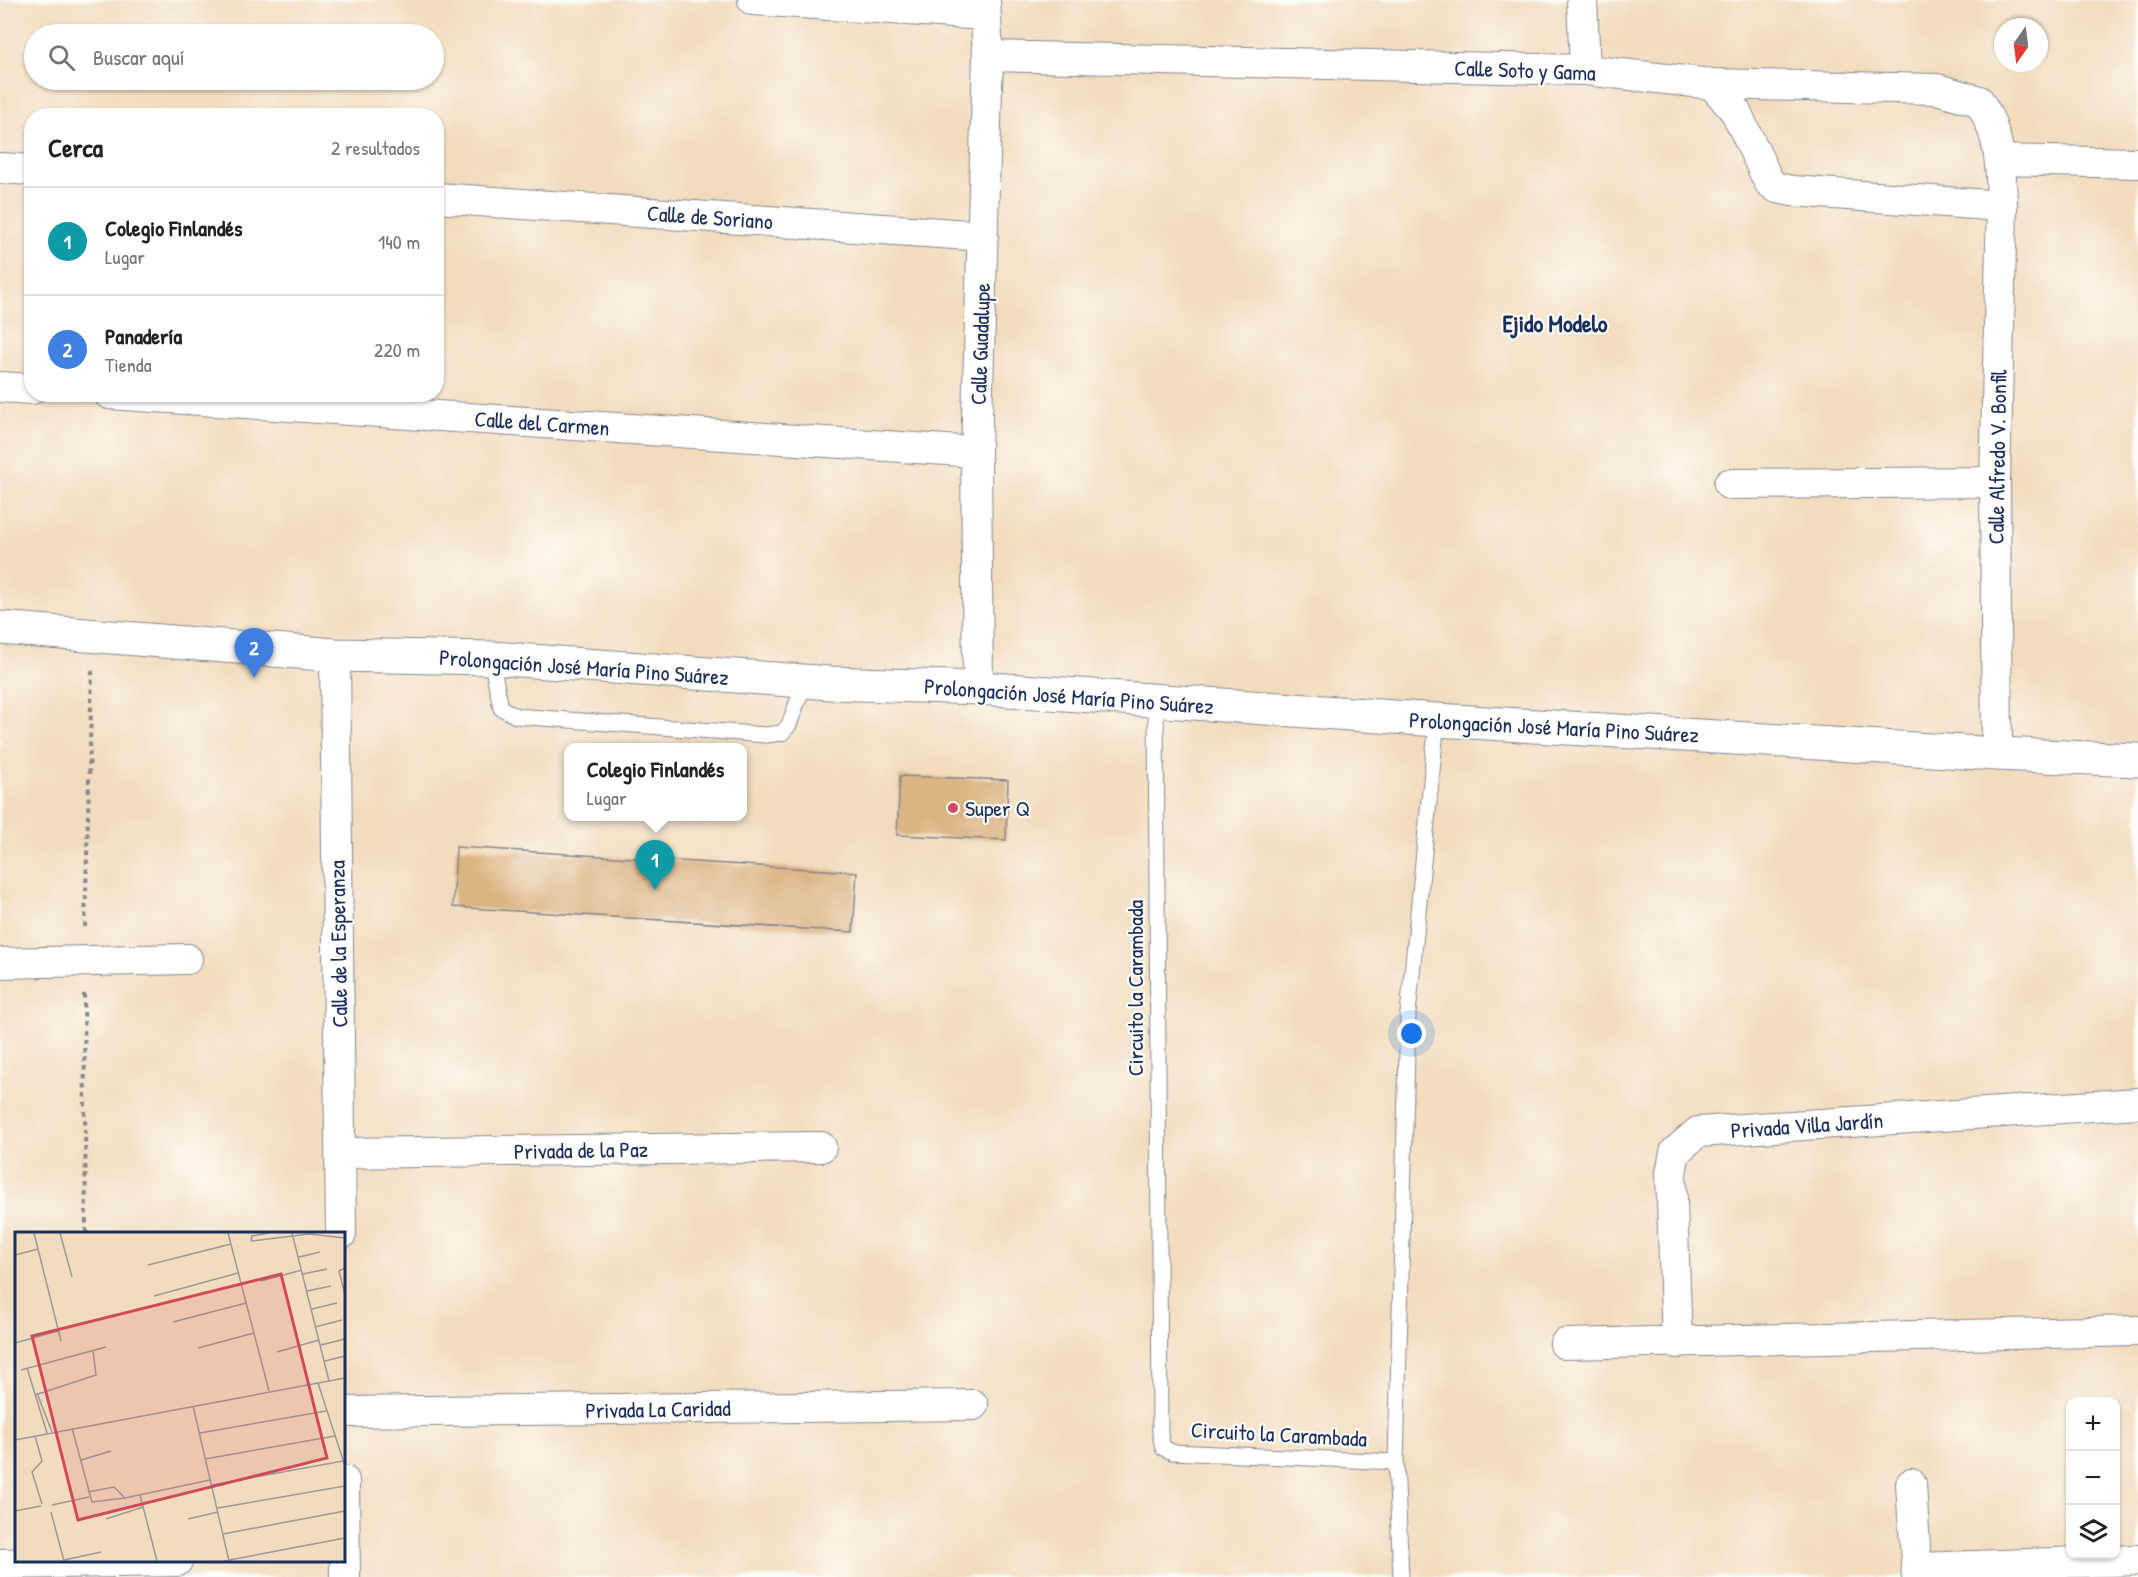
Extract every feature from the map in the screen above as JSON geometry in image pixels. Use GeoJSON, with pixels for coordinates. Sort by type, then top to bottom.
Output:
{"type":"FeatureCollection","features":[{"type":"Feature","properties":{"kind":"main road","name":"Prolongación José María Pino Suárez"},"geometry":{"type":"LineString","coordinates":[[0,628],[335,655],[491,658],[805,681],[978,688],[1437,720],[1997,754],[2138,760]]}},
{"type":"Feature","properties":{"kind":"street"},"geometry":{"type":"LineString","coordinates":[[753,0],[985,8]]}},
{"type":"Feature","properties":{"kind":"street"},"geometry":{"type":"LineString","coordinates":[[1582,0],[1585,70]]}},
{"type":"Feature","properties":{"kind":"street","name":"Calle Guadalupe"},"geometry":{"type":"LineString","coordinates":[[978,688],[976,452],[988,56],[985,8]]}},
{"type":"Feature","properties":{"kind":"street","name":"Calle Soto y Gama"},"geometry":{"type":"LineString","coordinates":[[988,56],[1585,70],[1712,84],[1937,89],[1979,101],[1990,120],[2001,160]]}},
{"type":"Feature","properties":{"kind":"street"},"geometry":{"type":"LineString","coordinates":[[1712,84],[1736,112],[1769,182],[1777,188],[2002,206]]}},
{"type":"Feature","properties":{"kind":"street"},"geometry":{"type":"LineString","coordinates":[[2001,160],[2138,163]]}},
{"type":"Feature","properties":{"kind":"street","name":"Calle Alfredo V. Bonfil"},"geometry":{"type":"LineString","coordinates":[[1997,754],[1995,482],[2002,206],[2001,160]]}},
{"type":"Feature","properties":{"kind":"street"},"geometry":{"type":"LineString","coordinates":[[0,168],[24,170]]}},
{"type":"Feature","properties":{"kind":"street","name":"Calle de Soriano"},"geometry":{"type":"LineString","coordinates":[[444,199],[983,236]]}},
{"type":"Feature","properties":{"kind":"street"},"geometry":{"type":"LineString","coordinates":[[0,387],[24,388]]}},
{"type":"Feature","properties":{"kind":"street","name":"Calle del Carmen"},"geometry":{"type":"LineString","coordinates":[[229,402],[976,452]]}},
{"type":"Feature","properties":{"kind":"street"},"geometry":{"type":"LineString","coordinates":[[1729,484],[1995,482]]}},
{"type":"Feature","properties":{"kind":"street","name":"Calle de la Esperanza"},"geometry":{"type":"LineString","coordinates":[[335,655],[341,1232]]}},
{"type":"Feature","properties":{"kind":"street"},"geometry":{"type":"LineString","coordinates":[[0,963],[187,959]]}},
{"type":"Feature","properties":{"kind":"street","name":"Privada Villa Jardín"},"geometry":{"type":"LineString","coordinates":[[1677,1343],[1671,1173],[1675,1152],[1698,1132],[2138,1103]]}},
{"type":"Feature","properties":{"kind":"street","name":"Privada de la Paz"},"geometry":{"type":"LineString","coordinates":[[341,1153],[821,1148]]}},
{"type":"Feature","properties":{"kind":"street"},"geometry":{"type":"LineString","coordinates":[[1565,1344],[2138,1331]]}},
{"type":"Feature","properties":{"kind":"street","name":"Privada La Caridad"},"geometry":{"type":"LineString","coordinates":[[345,1412],[973,1405]]}},
{"type":"Feature","properties":{"kind":"street"},"geometry":{"type":"LineString","coordinates":[[1911,1484],[1917,1573],[2138,1560]]}},
{"type":"Feature","properties":{"kind":"street"},"geometry":{"type":"LineString","coordinates":[[0,1564],[177,1562]]}},
{"type":"Feature","properties":{"kind":"street"},"geometry":{"type":"LineString","coordinates":[[345,1562],[345,1577]]}},
{"type":"Feature","properties":{"kind":"lane"},"geometry":{"type":"LineString","coordinates":[[491,658],[501,708],[516,716],[754,734],[782,733],[789,725],[805,681]]}},
{"type":"Feature","properties":{"kind":"lane","name":"Circuito la Carambada"},"geometry":{"type":"LineString","coordinates":[[1156,702],[1160,1422],[1163,1448],[1172,1452],[1396,1462],[1408,1014],[1437,720]]}},
{"type":"Feature","properties":{"kind":"lane"},"geometry":{"type":"LineString","coordinates":[[1396,1462],[1401,1577]]}},
{"type":"Feature","properties":{"kind":"building","name":"Super Q"},"geometry":{"type":"Polygon","coordinates":[[[900,776],[1008,780],[1006,840],[897,835],[900,776]]]}},
{"type":"Feature","properties":{"kind":"building"},"geometry":{"type":"Polygon","coordinates":[[[456,847],[857,872],[853,932],[453,907],[456,847]]]}},
{"type":"Feature","properties":{"kind":"place","name":"Panadería"},"geometry":{"type":"Point","coordinates":[254,678]}},
{"type":"Feature","properties":{"kind":"place","name":"Super Q"},"geometry":{"type":"Point","coordinates":[953,808]}},
{"type":"Feature","properties":{"kind":"place","name":"Colegio Finlandés"},"geometry":{"type":"Point","coordinates":[655,890]}},
{"type":"Feature","properties":{"kind":"district","name":"Ejido Modelo"},"geometry":{"type":"Point","coordinates":[1555,324]}}]}
